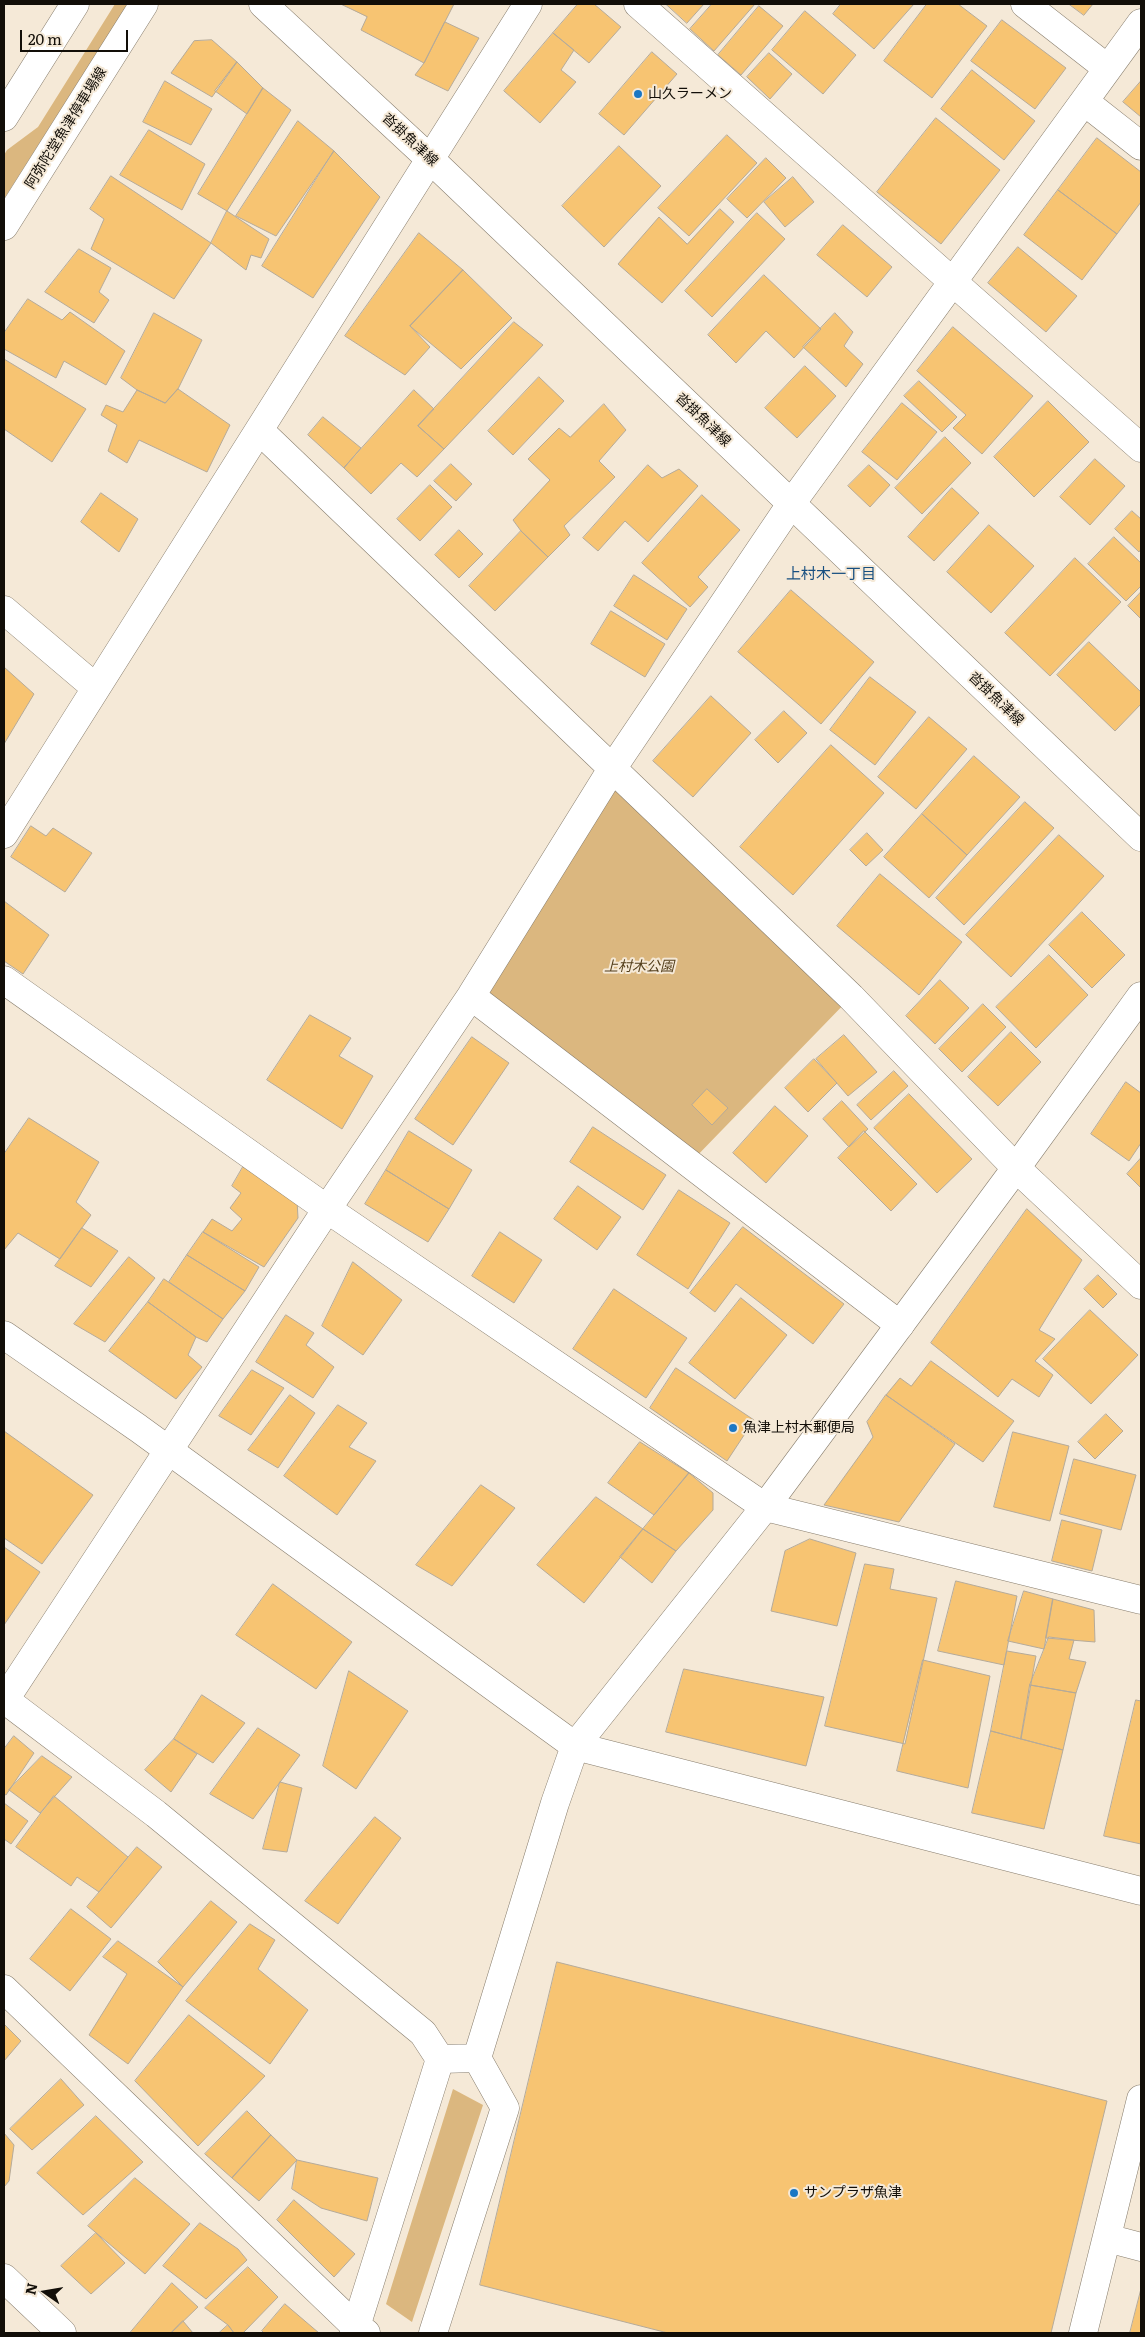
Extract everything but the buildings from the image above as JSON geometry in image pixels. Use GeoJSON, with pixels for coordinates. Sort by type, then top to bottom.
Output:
{"type":"FeatureCollection","features":[{"type":"Feature","properties":{"kind":"street"},"geometry":{"type":"LineString","coordinates":[[4,117],[75,4]]}},
{"type":"Feature","properties":{"kind":"street","name":"阿弥陀堂魚津停車場線"},"geometry":{"type":"LineString","coordinates":[[4,226],[144,4]]}},
{"type":"Feature","properties":{"kind":"street","name":"沓掛魚津線"},"geometry":{"type":"LineString","coordinates":[[263,4],[430,159],[1141,837]]}},
{"type":"Feature","properties":{"kind":"street"},"geometry":{"type":"LineString","coordinates":[[4,834],[528,4]]}},
{"type":"Feature","properties":{"kind":"street"},"geometry":{"type":"LineString","coordinates":[[638,4],[1141,448]]}},
{"type":"Feature","properties":{"kind":"street"},"geometry":{"type":"LineString","coordinates":[[1025,4],[1107,68]]}},
{"type":"Feature","properties":{"kind":"street"},"geometry":{"type":"LineString","coordinates":[[440,2058],[423,2033],[156,1814],[4,1700],[327,1209],[471,996],[612,769],[791,504],[1141,23]]}},
{"type":"Feature","properties":{"kind":"street"},"geometry":{"type":"LineString","coordinates":[[1085,102],[1141,146]]}},
{"type":"Feature","properties":{"kind":"street"},"geometry":{"type":"LineString","coordinates":[[259,430],[851,996],[1016,1168],[1141,1285]]}},
{"type":"Feature","properties":{"kind":"street"},"geometry":{"type":"LineString","coordinates":[[4,610],[96,688]]}},
{"type":"Feature","properties":{"kind":"street"},"geometry":{"type":"LineString","coordinates":[[4,980],[327,1209],[765,1507],[1141,1600]]}},
{"type":"Feature","properties":{"kind":"street"},"geometry":{"type":"LineString","coordinates":[[471,996],[900,1325]]}},
{"type":"Feature","properties":{"kind":"street"},"geometry":{"type":"LineString","coordinates":[[433,2333],[505,2108],[477,2058],[555,1803],[575,1746],[765,1507],[1141,996]]}},
{"type":"Feature","properties":{"kind":"street"},"geometry":{"type":"LineString","coordinates":[[4,1334],[575,1746],[1141,1892]]}},
{"type":"Feature","properties":{"kind":"street"},"geometry":{"type":"LineString","coordinates":[[4,1990],[358,2331],[440,2058]]}},
{"type":"Feature","properties":{"kind":"street"},"geometry":{"type":"LineString","coordinates":[[440,2058],[477,2058]]}},
{"type":"Feature","properties":{"kind":"street"},"geometry":{"type":"LineString","coordinates":[[1083,2333],[1141,2099]]}},
{"type":"Feature","properties":{"kind":"street"},"geometry":{"type":"LineString","coordinates":[[1107,2238],[1141,2247]]}},
{"type":"Feature","properties":{"kind":"street"},"geometry":{"type":"LineString","coordinates":[[4,2278],[62,2333]]}},
{"type":"Feature","properties":{"kind":"green space"},"geometry":{"type":"Polygon","coordinates":[[[115,4],[128,4],[4,199],[4,155],[7,150],[38,127],[115,4]]]}},
{"type":"Feature","properties":{"kind":"green space","name":"上村木公園"},"geometry":{"type":"Polygon","coordinates":[[[612,769],[851,997],[691,1162],[471,996],[612,769]]]}},
{"type":"Feature","properties":{"kind":"green space"},"geometry":{"type":"Polygon","coordinates":[[[453,2089],[483,2105],[412,2322],[386,2304],[453,2089]]]}},
{"type":"Feature","properties":{"kind":"place","name":"山久ラーメン"},"geometry":{"type":"Point","coordinates":[638,94]}},
{"type":"Feature","properties":{"kind":"place","name":"魚津上村木郵便局"},"geometry":{"type":"Point","coordinates":[733,1428]}},
{"type":"Feature","properties":{"kind":"place","name":"サンプラザ魚津"},"geometry":{"type":"Point","coordinates":[794,2193]}},
{"type":"Feature","properties":{"kind":"district","name":"上村木一丁目"},"geometry":{"type":"Point","coordinates":[831,575]}}]}
